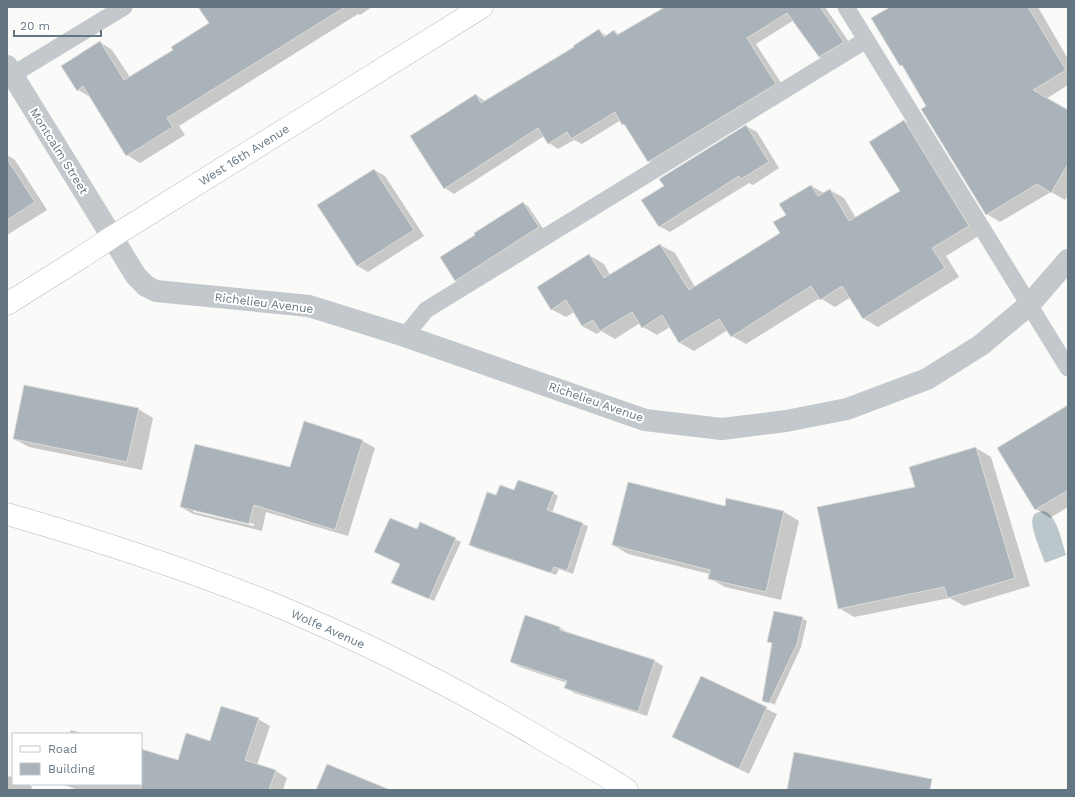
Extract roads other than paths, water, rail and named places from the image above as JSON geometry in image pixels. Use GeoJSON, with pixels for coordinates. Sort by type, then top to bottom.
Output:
{"type":"FeatureCollection","features":[{"type":"Feature","properties":{"kind":"street","name":"West 16th Avenue"},"geometry":{"type":"LineString","coordinates":[[7,304],[482,7]]}},
{"type":"Feature","properties":{"kind":"street","name":"Montcalm Street"},"geometry":{"type":"LineString","coordinates":[[9,73],[112,237]]}},
{"type":"Feature","properties":{"kind":"street","name":"Richelieu Avenue"},"geometry":{"type":"LineString","coordinates":[[112,237],[136,276],[146,286],[156,291],[309,306],[405,336],[645,420],[722,429],[786,421],[847,409],[927,379],[981,345],[1029,305],[1068,260]]}},
{"type":"Feature","properties":{"kind":"street","name":"Wolfe Avenue"},"geometry":{"type":"LineString","coordinates":[[7,514],[73,533],[174,567],[273,604],[350,638],[425,674],[500,714],[627,790]]}},
{"type":"Feature","properties":{"kind":"lane"},"geometry":{"type":"LineString","coordinates":[[9,73],[124,7]]}},
{"type":"Feature","properties":{"kind":"lane"},"geometry":{"type":"LineString","coordinates":[[846,7],[1068,368]]}},
{"type":"Feature","properties":{"kind":"lane"},"geometry":{"type":"LineString","coordinates":[[405,336],[426,310],[866,40]]}}]}
